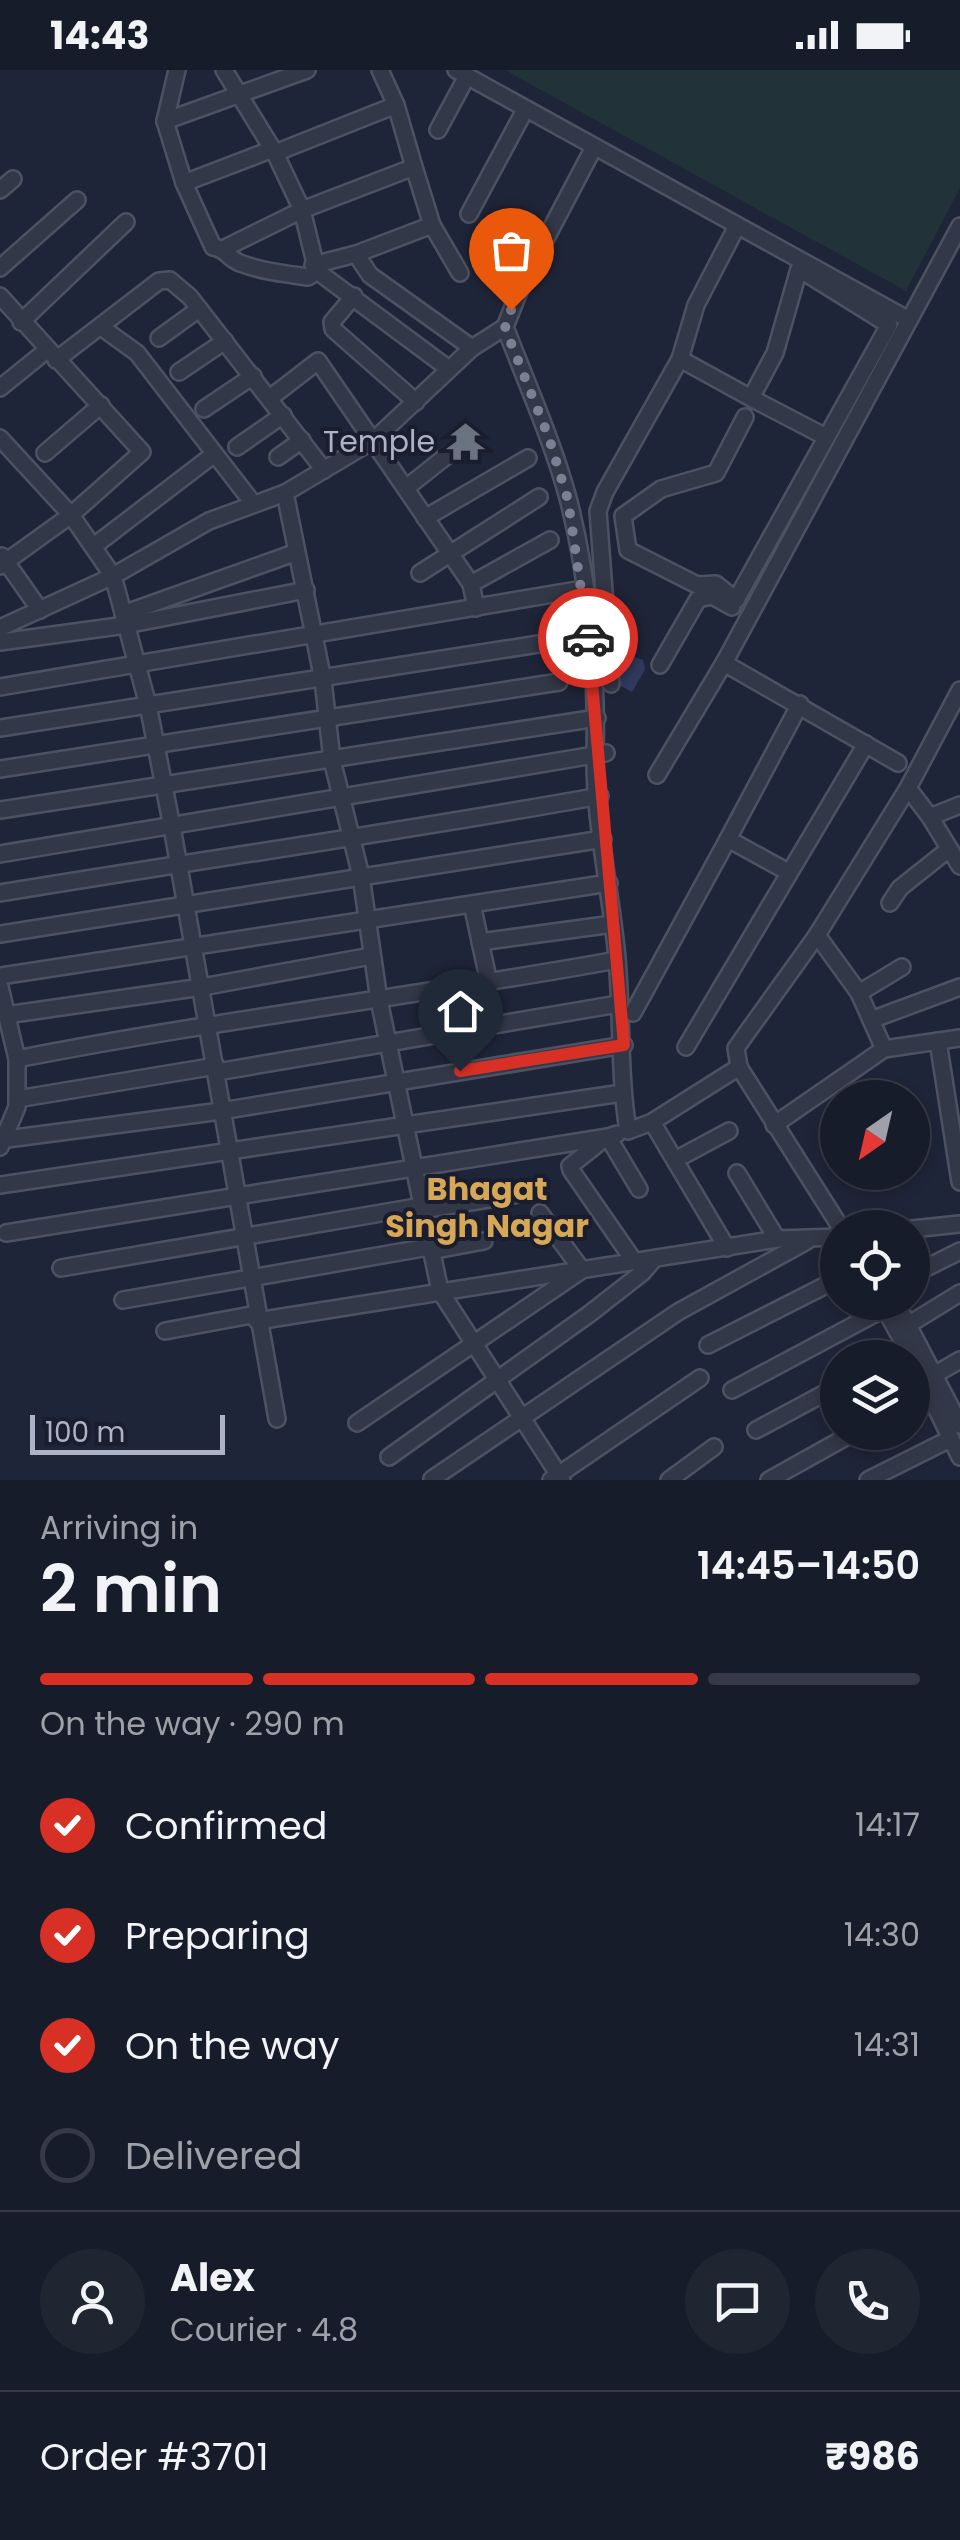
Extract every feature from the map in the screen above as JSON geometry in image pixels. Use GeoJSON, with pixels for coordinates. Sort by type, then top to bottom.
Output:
{"type":"FeatureCollection","features":[{"type":"Feature","properties":{"kind":"street"},"geometry":{"type":"LineString","coordinates":[[177,70],[165,121],[184,184],[213,246],[225,248],[242,264],[308,277],[315,268],[432,225]]}},
{"type":"Feature","properties":{"kind":"street"},"geometry":{"type":"LineString","coordinates":[[224,70],[274,151],[302,210],[315,268],[449,370]]}},
{"type":"Feature","properties":{"kind":"street"},"geometry":{"type":"LineString","coordinates":[[165,121],[307,70]]}},
{"type":"Feature","properties":{"kind":"street"},"geometry":{"type":"LineString","coordinates":[[380,70],[396,106],[432,225],[460,273]]}},
{"type":"Feature","properties":{"kind":"street"},"geometry":{"type":"LineString","coordinates":[[438,130],[461,74],[909,320]]}},
{"type":"Feature","properties":{"kind":"street"},"geometry":{"type":"LineString","coordinates":[[184,184],[396,106]]}},
{"type":"Feature","properties":{"kind":"street"},"geometry":{"type":"LineString","coordinates":[[469,214],[524,110]]}},
{"type":"Feature","properties":{"kind":"street"},"geometry":{"type":"LineString","coordinates":[[0,628],[114,576],[209,521],[285,493],[374,440],[472,348],[505,328],[522,284],[593,149]]}},
{"type":"Feature","properties":{"kind":"street"},"geometry":{"type":"LineString","coordinates":[[225,248],[302,210],[414,167]]}},
{"type":"Feature","properties":{"kind":"street"},"geometry":{"type":"LineString","coordinates":[[0,268],[78,200]]}},
{"type":"Feature","properties":{"kind":"street"},"geometry":{"type":"LineString","coordinates":[[40,610],[2,560],[71,515],[142,452],[8,311],[126,222]]}},
{"type":"Feature","properties":{"kind":"street"},"geometry":{"type":"LineString","coordinates":[[611,684],[598,512],[618,466],[680,358],[696,305],[737,226]]}},
{"type":"Feature","properties":{"kind":"street"},"geometry":{"type":"LineString","coordinates":[[657,775],[724,663],[960,226]]}},
{"type":"Feature","properties":{"kind":"street"},"geometry":{"type":"LineString","coordinates":[[356,254],[370,276],[472,348]]}},
{"type":"Feature","properties":{"kind":"street"},"geometry":{"type":"LineString","coordinates":[[745,416],[716,473],[661,489],[623,516],[628,550],[697,586],[716,584],[736,600],[889,325],[799,268],[775,353],[752,398]]}},
{"type":"Feature","properties":{"kind":"street"},"geometry":{"type":"LineString","coordinates":[[0,388],[101,327],[166,280],[176,283],[199,309],[324,470]]}},
{"type":"Feature","properties":{"kind":"street"},"geometry":{"type":"LineString","coordinates":[[354,296],[332,322],[332,329],[416,402]]}},
{"type":"Feature","properties":{"kind":"street"},"geometry":{"type":"LineString","coordinates":[[158,338],[199,309]]}},
{"type":"Feature","properties":{"kind":"street"},"geometry":{"type":"LineString","coordinates":[[101,327],[137,353],[252,502]]}},
{"type":"Feature","properties":{"kind":"street"},"geometry":{"type":"LineString","coordinates":[[505,328],[549,438],[568,500],[583,589],[600,754],[603,839],[617,960],[624,1045],[622,1093],[628,1131]]}},
{"type":"Feature","properties":{"kind":"street"},"geometry":{"type":"LineString","coordinates":[[179,372],[225,341]]}},
{"type":"Feature","properties":{"kind":"street"},"geometry":{"type":"LineString","coordinates":[[680,358],[824,436]]}},
{"type":"Feature","properties":{"kind":"street"},"geometry":{"type":"LineString","coordinates":[[270,398],[318,361],[471,584],[476,608]]}},
{"type":"Feature","properties":{"kind":"street"},"geometry":{"type":"LineString","coordinates":[[204,408],[254,376]]}},
{"type":"Feature","properties":{"kind":"street"},"geometry":{"type":"LineString","coordinates":[[45,452],[101,405]]}},
{"type":"Feature","properties":{"kind":"street"},"geometry":{"type":"LineString","coordinates":[[237,448],[283,415]]}},
{"type":"Feature","properties":{"kind":"street"},"geometry":{"type":"LineString","coordinates":[[0,438],[71,515],[114,576],[148,706],[180,866],[210,1026],[256,1318],[277,1419]]}},
{"type":"Feature","properties":{"kind":"street"},"geometry":{"type":"LineString","coordinates":[[278,456],[302,440]]}},
{"type":"Feature","properties":{"kind":"street"},"geometry":{"type":"LineString","coordinates":[[406,488],[449,454]]}},
{"type":"Feature","properties":{"kind":"street"},"geometry":{"type":"LineString","coordinates":[[94,546],[213,455]]}},
{"type":"Feature","properties":{"kind":"street"},"geometry":{"type":"LineString","coordinates":[[425,518],[528,458]]}},
{"type":"Feature","properties":{"kind":"street"},"geometry":{"type":"LineString","coordinates":[[285,493],[294,553],[306,590],[323,680],[332,760],[361,876],[370,956],[440,1290],[525,1419],[557,1478],[700,1378]]}},
{"type":"Feature","properties":{"kind":"street"},"geometry":{"type":"LineString","coordinates":[[420,574],[539,496]]}},
{"type":"Feature","properties":{"kind":"street"},"geometry":{"type":"LineString","coordinates":[[471,584],[550,540]]}},
{"type":"Feature","properties":{"kind":"street"},"geometry":{"type":"LineString","coordinates":[[125,619],[294,553]]}},
{"type":"Feature","properties":{"kind":"street"},"geometry":{"type":"LineString","coordinates":[[0,687],[583,589]]}},
{"type":"Feature","properties":{"kind":"street"},"geometry":{"type":"LineString","coordinates":[[0,642],[306,590]]}},
{"type":"Feature","properties":{"kind":"street"},"geometry":{"type":"LineString","coordinates":[[660,665],[704,596],[718,598],[749,616]]}},
{"type":"Feature","properties":{"kind":"street"},"geometry":{"type":"LineString","coordinates":[[0,728],[545,643]]}},
{"type":"Feature","properties":{"kind":"street"},"geometry":{"type":"LineString","coordinates":[[724,663],[898,763]]}},
{"type":"Feature","properties":{"kind":"street"},"geometry":{"type":"LineString","coordinates":[[0,769],[559,682]]}},
{"type":"Feature","properties":{"kind":"street"},"geometry":{"type":"LineString","coordinates":[[829,1210],[740,1067],[736,1048],[817,934],[908,788],[957,700]]}},
{"type":"Feature","properties":{"kind":"street"},"geometry":{"type":"LineString","coordinates":[[633,1013],[800,704]]}},
{"type":"Feature","properties":{"kind":"street"},"geometry":{"type":"LineString","coordinates":[[0,810],[597,718]]}},
{"type":"Feature","properties":{"kind":"street"},"geometry":{"type":"LineString","coordinates":[[686,1047],[866,744]]}},
{"type":"Feature","properties":{"kind":"street"},"geometry":{"type":"LineString","coordinates":[[0,854],[600,754]]}},
{"type":"Feature","properties":{"kind":"street"},"geometry":{"type":"LineString","coordinates":[[908,788],[960,866]]}},
{"type":"Feature","properties":{"kind":"street"},"geometry":{"type":"LineString","coordinates":[[0,894],[299,844],[350,841],[600,796]]}},
{"type":"Feature","properties":{"kind":"street"},"geometry":{"type":"LineString","coordinates":[[930,817],[960,805]]}},
{"type":"Feature","properties":{"kind":"street"},"geometry":{"type":"LineString","coordinates":[[0,934],[187,908],[361,876],[603,839]]}},
{"type":"Feature","properties":{"kind":"street"},"geometry":{"type":"LineString","coordinates":[[728,839],[788,872]]}},
{"type":"Feature","properties":{"kind":"street"},"geometry":{"type":"LineString","coordinates":[[890,903],[900,888],[949,848]]}},
{"type":"Feature","properties":{"kind":"street"},"geometry":{"type":"LineString","coordinates":[[0,976],[609,883]]}},
{"type":"Feature","properties":{"kind":"street"},"geometry":{"type":"LineString","coordinates":[[472,904],[489,983]]}},
{"type":"Feature","properties":{"kind":"street"},"geometry":{"type":"LineString","coordinates":[[480,942],[612,924]]}},
{"type":"Feature","properties":{"kind":"street"},"geometry":{"type":"LineString","coordinates":[[817,934],[858,993],[884,1050]]}},
{"type":"Feature","properties":{"kind":"street"},"geometry":{"type":"LineString","coordinates":[[6,1015],[202,987],[370,956]]}},
{"type":"Feature","properties":{"kind":"street"},"geometry":{"type":"LineString","coordinates":[[17,1059],[617,960]]}},
{"type":"Feature","properties":{"kind":"street"},"geometry":{"type":"LineString","coordinates":[[858,993],[902,967]]}},
{"type":"Feature","properties":{"kind":"street"},"geometry":{"type":"LineString","coordinates":[[0,986],[17,1059],[18,1099],[4,1143],[398,1084],[523,1058],[624,1045]]}},
{"type":"Feature","properties":{"kind":"street"},"geometry":{"type":"LineString","coordinates":[[870,1020],[960,986]]}},
{"type":"Feature","properties":{"kind":"street"},"geometry":{"type":"LineString","coordinates":[[18,1099],[618,1004]]}},
{"type":"Feature","properties":{"kind":"street"},"geometry":{"type":"LineString","coordinates":[[774,1125],[884,1050],[960,1038]]}},
{"type":"Feature","properties":{"kind":"street"},"geometry":{"type":"LineString","coordinates":[[938,1042],[960,1182]]}},
{"type":"Feature","properties":{"kind":"street"},"geometry":{"type":"LineString","coordinates":[[6,1232],[608,1137],[652,1122],[740,1067]]}},
{"type":"Feature","properties":{"kind":"street"},"geometry":{"type":"LineString","coordinates":[[0,1186],[622,1093]]}},
{"type":"Feature","properties":{"kind":"street"},"geometry":{"type":"LineString","coordinates":[[652,1122],[727,1248]]}},
{"type":"Feature","properties":{"kind":"street"},"geometry":{"type":"LineString","coordinates":[[675,1160],[729,1131]]}},
{"type":"Feature","properties":{"kind":"street"},"geometry":{"type":"LineString","coordinates":[[608,1137],[639,1189]]}},
{"type":"Feature","properties":{"kind":"street"},"geometry":{"type":"LineString","coordinates":[[608,1137],[570,1166],[634,1262]]}},
{"type":"Feature","properties":{"kind":"street"},"geometry":{"type":"LineString","coordinates":[[737,1173],[777,1239]]}},
{"type":"Feature","properties":{"kind":"street"},"geometry":{"type":"LineString","coordinates":[[60,1268],[531,1192]]}},
{"type":"Feature","properties":{"kind":"street"},"geometry":{"type":"LineString","coordinates":[[540,1213],[582,1270]]}},
{"type":"Feature","properties":{"kind":"street"},"geometry":{"type":"LineString","coordinates":[[930,1227],[960,1224]]}},
{"type":"Feature","properties":{"kind":"street"},"geometry":{"type":"LineString","coordinates":[[164,1331],[777,1239],[820,1238]]}},
{"type":"Feature","properties":{"kind":"street"},"geometry":{"type":"LineString","coordinates":[[432,1479],[678,1312],[810,1239]]}},
{"type":"Feature","properties":{"kind":"street"},"geometry":{"type":"LineString","coordinates":[[123,1300],[249,1276],[484,1241]]}},
{"type":"Feature","properties":{"kind":"street"},"geometry":{"type":"LineString","coordinates":[[930,1266],[960,1251]]}},
{"type":"Feature","properties":{"kind":"street"},"geometry":{"type":"LineString","coordinates":[[388,1457],[498,1380],[643,1272],[654,1259]]}},
{"type":"Feature","properties":{"kind":"street"},"geometry":{"type":"LineString","coordinates":[[357,1423],[582,1270]]}},
{"type":"Feature","properties":{"kind":"street"},"geometry":{"type":"LineString","coordinates":[[708,1345],[820,1288]]}},
{"type":"Feature","properties":{"kind":"street"},"geometry":{"type":"LineString","coordinates":[[908,1325],[960,1293]]}},
{"type":"Feature","properties":{"kind":"street"},"geometry":{"type":"LineString","coordinates":[[732,1390],[860,1320]]}},
{"type":"Feature","properties":{"kind":"street"},"geometry":{"type":"LineString","coordinates":[[903,1320],[934,1375],[960,1457]]}},
{"type":"Feature","properties":{"kind":"street"},"geometry":{"type":"LineString","coordinates":[[934,1375],[960,1360]]}},
{"type":"Feature","properties":{"kind":"street"},"geometry":{"type":"LineString","coordinates":[[756,1430],[820,1396]]}},
{"type":"Feature","properties":{"kind":"street"},"geometry":{"type":"LineString","coordinates":[[930,1408],[955,1432]]}},
{"type":"Feature","properties":{"kind":"street"},"geometry":{"type":"LineString","coordinates":[[868,1480],[955,1432]]}},
{"type":"Feature","properties":{"kind":"street"},"geometry":{"type":"LineString","coordinates":[[668,1480],[714,1447]]}},
{"type":"Feature","properties":{"kind":"street"},"geometry":{"type":"LineString","coordinates":[[769,1480],[823,1450]]}},
{"type":"Feature","properties":{"kind":"shaded area"},"geometry":{"type":"Polygon","coordinates":[[[505,70],[960,70],[960,188],[906,291],[505,70]]]}},
{"type":"Feature","properties":{"kind":"water"},"geometry":{"type":"Polygon","coordinates":[[[632,656],[643,660],[645,669],[632,692],[616,683],[632,656]]]}},
{"type":"Feature","properties":{"kind":"way so far"},"geometry":{"type":"LineString","coordinates":[[511,310],[505,328],[549,438],[568,500],[588,638]]}},
{"type":"Feature","properties":{"kind":"place","name":"Temple"},"geometry":{"type":"Point","coordinates":[465,441]}},
{"type":"Feature","properties":{"kind":"district","name":"Bhagat Singh Nagar"},"geometry":{"type":"Point","coordinates":[487,1206]}},
{"type":"Feature","properties":{"kind":"route"},"geometry":{"type":"LineString","coordinates":[[460,1071],[624,1045],[588,638]]}}]}
